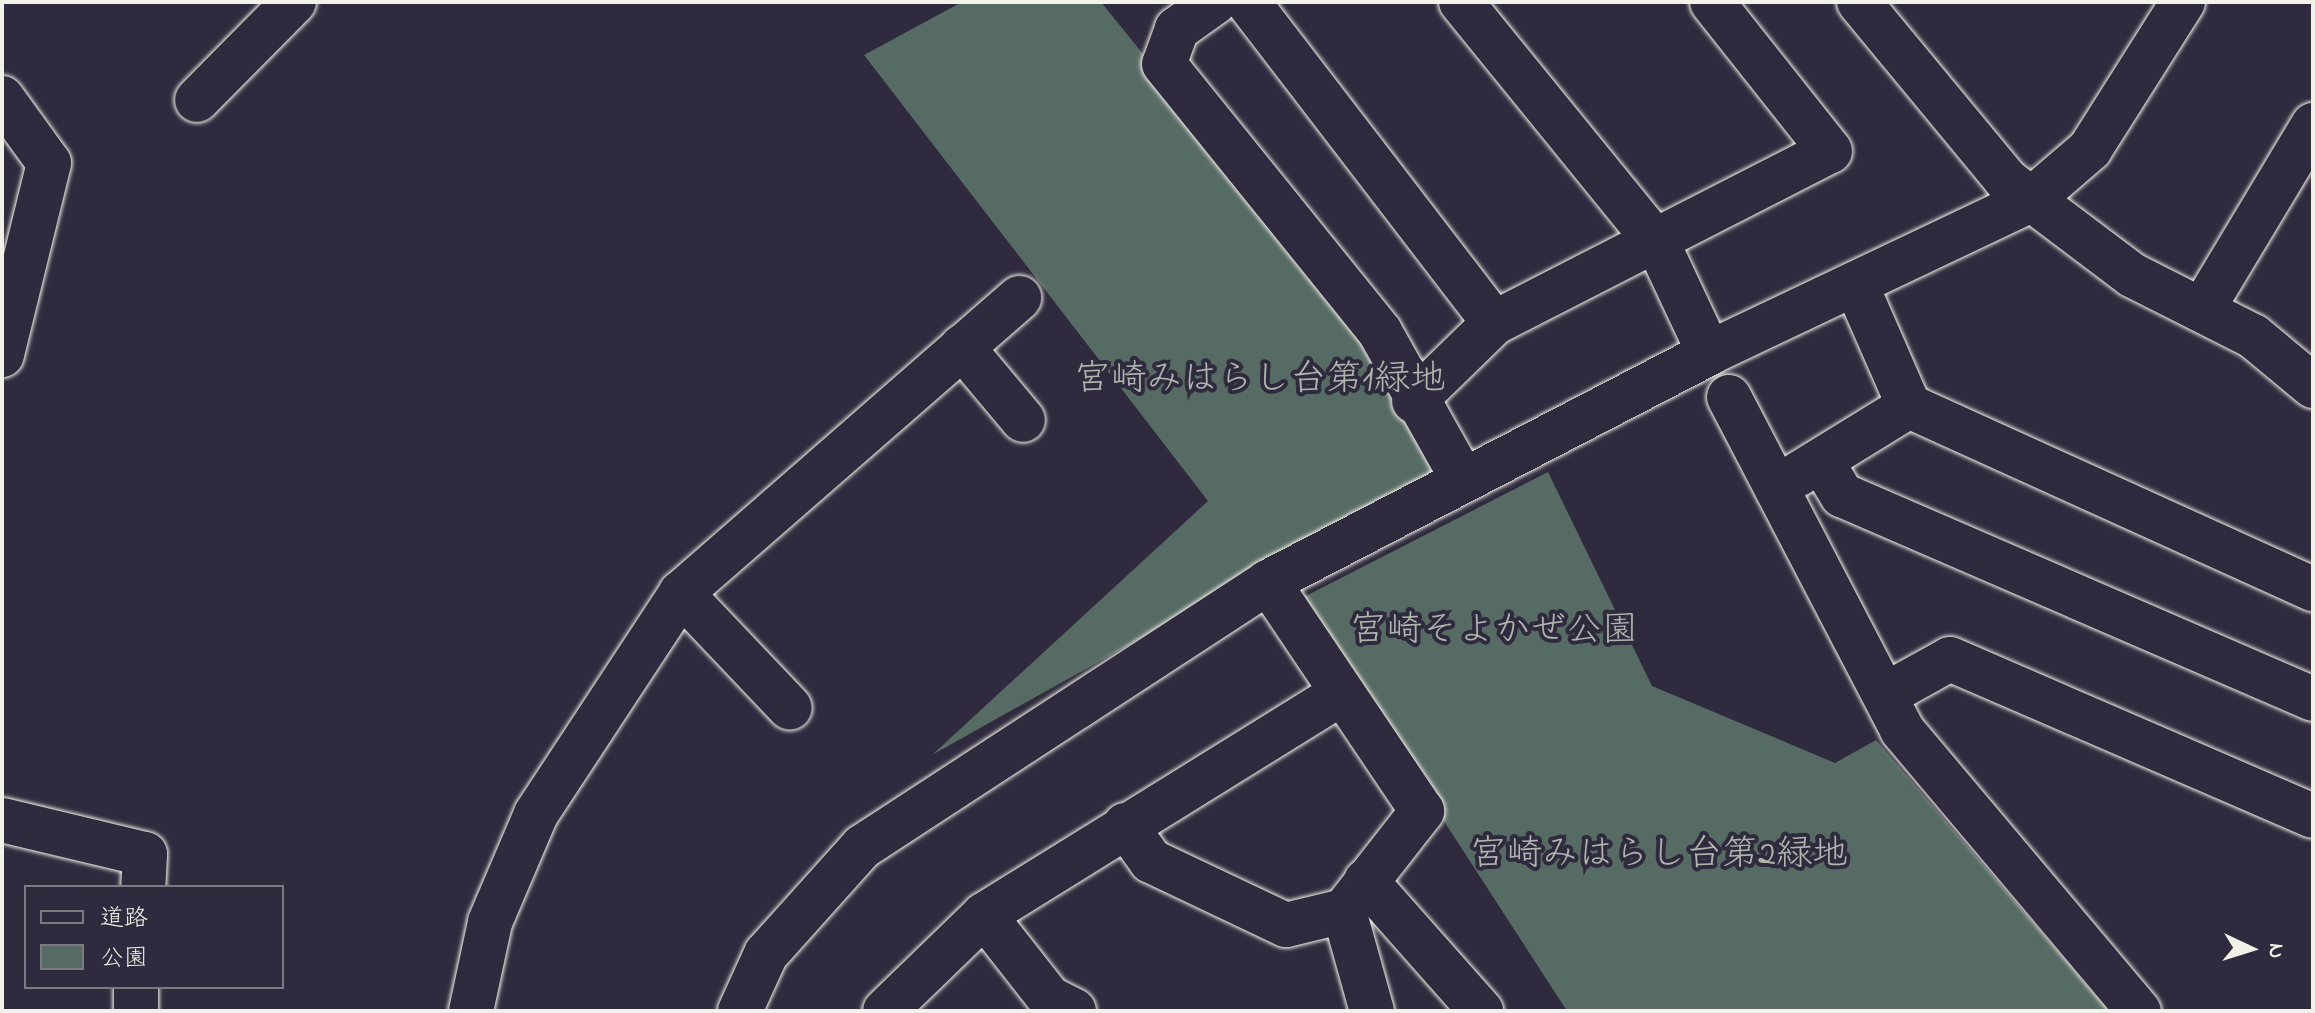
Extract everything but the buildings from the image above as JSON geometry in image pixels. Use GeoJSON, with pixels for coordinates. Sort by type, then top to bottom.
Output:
{"type":"FeatureCollection","features":[{"type":"Feature","properties":{"kind":"street"},"geometry":{"type":"LineString","coordinates":[[197,100],[294,2]]}},
{"type":"Feature","properties":{"kind":"street"},"geometry":{"type":"LineString","coordinates":[[1215,2],[1177,29],[1164,64],[1380,332],[1414,401],[1463,480]]}},
{"type":"Feature","properties":{"kind":"street"},"geometry":{"type":"LineString","coordinates":[[1248,2],[1494,323]]}},
{"type":"Feature","properties":{"kind":"street"},"geometry":{"type":"LineString","coordinates":[[1461,2],[1658,244],[1709,353]]}},
{"type":"Feature","properties":{"kind":"street"},"geometry":{"type":"LineString","coordinates":[[1414,401],[1494,323],[1658,244],[1830,151],[1712,2]]}},
{"type":"Feature","properties":{"kind":"street"},"geometry":{"type":"LineString","coordinates":[[1859,2],[1983,158],[2031,200],[2132,275],[2288,359],[2313,386]]}},
{"type":"Feature","properties":{"kind":"street"},"geometry":{"type":"LineString","coordinates":[[740,1011],[766,954],[862,847],[1268,582],[1709,353],[1857,287],[2031,200],[2090,149],[2183,2]]}},
{"type":"Feature","properties":{"kind":"street"},"geometry":{"type":"LineString","coordinates":[[2,98],[49,163],[2,355]]}},
{"type":"Feature","properties":{"kind":"street"},"geometry":{"type":"LineString","coordinates":[[2202,310],[2313,125]]}},
{"type":"Feature","properties":{"kind":"street"},"geometry":{"type":"LineString","coordinates":[[1857,287],[1909,406],[2313,589]]}},
{"type":"Feature","properties":{"kind":"street"},"geometry":{"type":"LineString","coordinates":[[471,1011],[490,922],[536,814],[681,593],[1019,298]]}},
{"type":"Feature","properties":{"kind":"street"},"geometry":{"type":"LineString","coordinates":[[962,347],[1023,420]]}},
{"type":"Feature","properties":{"kind":"street"},"geometry":{"type":"LineString","coordinates":[[1729,397],[1773,487],[1902,730],[2139,1011]]}},
{"type":"Feature","properties":{"kind":"street"},"geometry":{"type":"LineString","coordinates":[[1773,487],[1822,462],[1909,406]]}},
{"type":"Feature","properties":{"kind":"street"},"geometry":{"type":"LineString","coordinates":[[1822,462],[1842,495],[2313,699]]}},
{"type":"Feature","properties":{"kind":"street"},"geometry":{"type":"LineString","coordinates":[[1125,825],[1151,861],[1286,925],[1355,896],[1422,811],[1339,695],[1268,582]]}},
{"type":"Feature","properties":{"kind":"street"},"geometry":{"type":"LineString","coordinates":[[681,593],[790,708]]}},
{"type":"Feature","properties":{"kind":"street"},"geometry":{"type":"LineString","coordinates":[[1885,695],[1950,659],[2313,816]]}},
{"type":"Feature","properties":{"kind":"street"},"geometry":{"type":"LineString","coordinates":[[885,1011],[984,915],[1339,695]]}},
{"type":"Feature","properties":{"kind":"street"},"geometry":{"type":"LineString","coordinates":[[2,820],[145,854],[143,885]]}},
{"type":"Feature","properties":{"kind":"street"},"geometry":{"type":"LineString","coordinates":[[1355,896],[1372,1011]]}},
{"type":"Feature","properties":{"kind":"street"},"geometry":{"type":"LineString","coordinates":[[1355,896],[1481,1011]]}},
{"type":"Feature","properties":{"kind":"street"},"geometry":{"type":"LineString","coordinates":[[984,915],[1049,998],[1074,1011]]}},
{"type":"Feature","properties":{"kind":"street"},"geometry":{"type":"LineString","coordinates":[[136,989],[136,1011]]}},
{"type":"Feature","properties":{"kind":"green space","name":"宮崎みはらし台第1緑地"},"geometry":{"type":"Polygon","coordinates":[[[962,2],[1101,2],[1363,326],[1434,474],[932,755],[1208,501],[864,55],[962,2]]]}},
{"type":"Feature","properties":{"kind":"green space","name":"宮崎みはらし台第2緑地"},"geometry":{"type":"Polygon","coordinates":[[[1548,472],[1652,686],[1835,763],[1876,740],[2109,1011],[1567,1011],[1300,599],[1548,472]]]}},
{"type":"Feature","properties":{"kind":"park label","name":"宮崎そよかぜ公園"},"geometry":{"type":"Point","coordinates":[1494,632]}}]}
